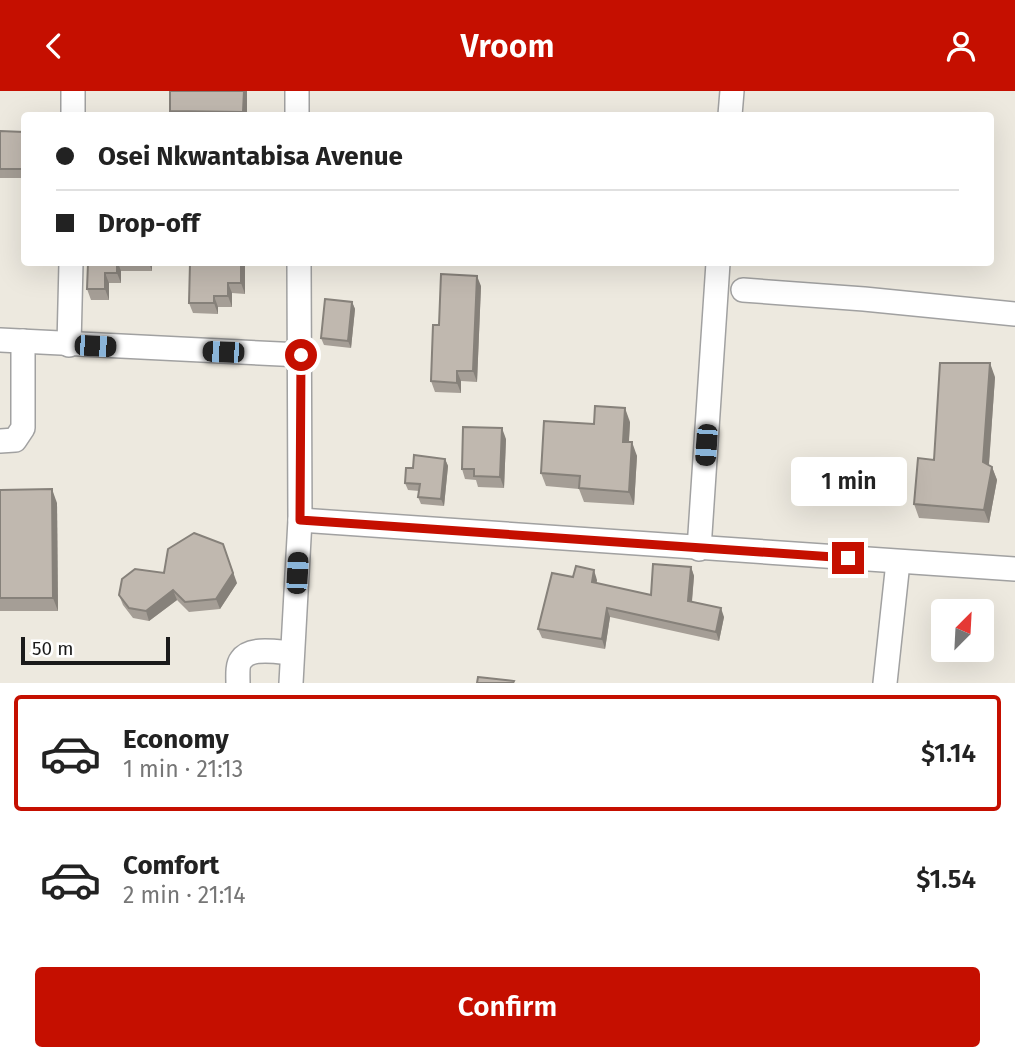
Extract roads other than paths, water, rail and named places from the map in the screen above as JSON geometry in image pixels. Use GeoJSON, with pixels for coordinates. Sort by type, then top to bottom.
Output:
{"type":"FeatureCollection","features":[{"type":"Feature","properties":{"kind":"street"},"geometry":{"type":"LineString","coordinates":[[73,91],[73,112]]}},
{"type":"Feature","properties":{"kind":"street"},"geometry":{"type":"LineString","coordinates":[[297,91],[297,112]]}},
{"type":"Feature","properties":{"kind":"street"},"geometry":{"type":"LineString","coordinates":[[730,112],[732,91]]}},
{"type":"Feature","properties":{"kind":"street"},"geometry":{"type":"LineString","coordinates":[[69,345],[71,266]]}},
{"type":"Feature","properties":{"kind":"street"},"geometry":{"type":"LineString","coordinates":[[291,683],[300,520],[299,266]]}},
{"type":"Feature","properties":{"kind":"street"},"geometry":{"type":"LineString","coordinates":[[699,549],[718,266]]}},
{"type":"Feature","properties":{"kind":"street"},"geometry":{"type":"LineString","coordinates":[[743,290],[1015,314]]}},
{"type":"Feature","properties":{"kind":"street"},"geometry":{"type":"LineString","coordinates":[[0,340],[301,355]]}},
{"type":"Feature","properties":{"kind":"street"},"geometry":{"type":"LineString","coordinates":[[0,441],[15,440],[23,428],[23,341]]}},
{"type":"Feature","properties":{"kind":"street"},"geometry":{"type":"LineString","coordinates":[[300,520],[1015,569]]}},
{"type":"Feature","properties":{"kind":"street"},"geometry":{"type":"LineString","coordinates":[[885,683],[898,562]]}},
{"type":"Feature","properties":{"kind":"street"},"geometry":{"type":"LineString","coordinates":[[238,683],[239,665],[241,659],[247,655],[256,652],[292,653]]}}]}
